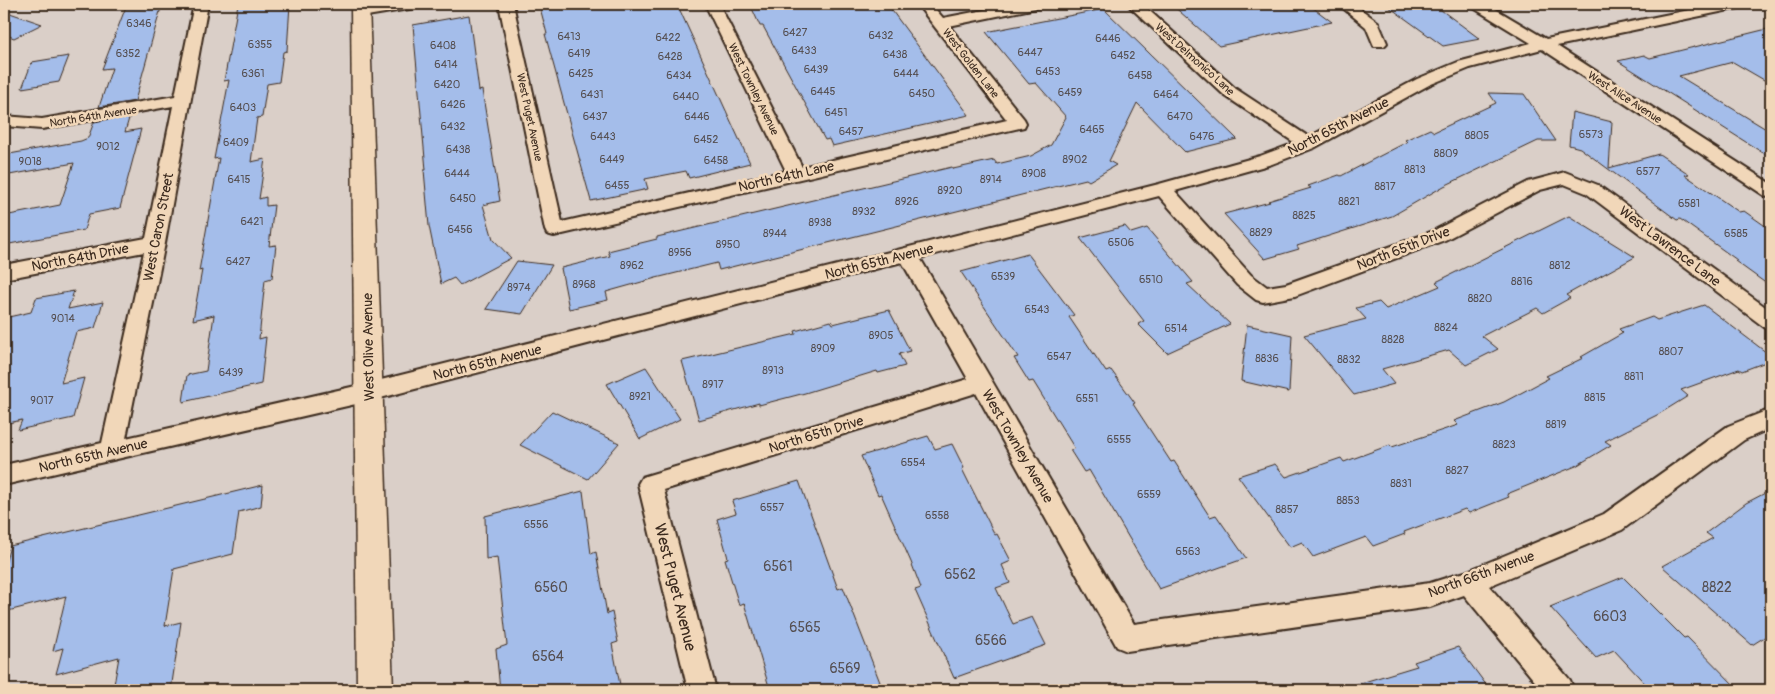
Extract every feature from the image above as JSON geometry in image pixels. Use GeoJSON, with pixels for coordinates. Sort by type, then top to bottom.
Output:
{"type":"FeatureCollection","features":[{"type":"Feature","properties":{"kind":"main road","name":"West Olive Avenue"},"geometry":{"type":"LineString","coordinates":[[360,8],[375,690]]}},
{"type":"Feature","properties":{"kind":"street","name":"West Caron Street"},"geometry":{"type":"LineString","coordinates":[[112,450],[202,4]]}},
{"type":"Feature","properties":{"kind":"street"},"geometry":{"type":"LineString","coordinates":[[360,8],[415,4]]}},
{"type":"Feature","properties":{"kind":"street","name":"West Puget Avenue"},"geometry":{"type":"LineString","coordinates":[[506,4],[554,230]]}},
{"type":"Feature","properties":{"kind":"street","name":"West Townley Avenue"},"geometry":{"type":"LineString","coordinates":[[712,4],[797,174]]}},
{"type":"Feature","properties":{"kind":"street","name":"West Golden Lane"},"geometry":{"type":"LineString","coordinates":[[924,4],[1018,123]]}},
{"type":"Feature","properties":{"kind":"street"},"geometry":{"type":"LineString","coordinates":[[939,22],[1036,4]]}},
{"type":"Feature","properties":{"kind":"street","name":"West Delmonico Lane"},"geometry":{"type":"LineString","coordinates":[[1134,4],[1230,92],[1308,144]]}},
{"type":"Feature","properties":{"kind":"street"},"geometry":{"type":"LineString","coordinates":[[1345,4],[1373,25],[1379,43]]}},
{"type":"Feature","properties":{"kind":"street","name":"West Alice Avenue"},"geometry":{"type":"LineString","coordinates":[[1477,4],[1544,44],[1771,192]]}},
{"type":"Feature","properties":{"kind":"street","name":"North 65th Avenue"},"geometry":{"type":"LineString","coordinates":[[4,475],[369,392],[1163,189],[1266,160],[1308,144],[1399,94],[1451,70],[1488,57],[1738,4]]}},
{"type":"Feature","properties":{"kind":"street","name":"North 64th Avenue"},"geometry":{"type":"LineString","coordinates":[[4,121],[42,124],[182,100]]}},
{"type":"Feature","properties":{"kind":"street","name":"North 64th Lane"},"geometry":{"type":"LineString","coordinates":[[554,230],[1018,123]]}},
{"type":"Feature","properties":{"kind":"street","name":"North 65th Drive"},"geometry":{"type":"LineString","coordinates":[[1163,189],[1244,280],[1263,295],[1288,291],[1438,236],[1534,186],[1565,178]]}},
{"type":"Feature","properties":{"kind":"street","name":"West Lawrence Lane"},"geometry":{"type":"LineString","coordinates":[[1565,178],[1592,189],[1771,322]]}},
{"type":"Feature","properties":{"kind":"street","name":"North 64th Drive"},"geometry":{"type":"LineString","coordinates":[[4,272],[155,243]]}},
{"type":"Feature","properties":{"kind":"street","name":"West Townley Avenue"},"geometry":{"type":"LineString","coordinates":[[907,254],[1127,638]]}},
{"type":"Feature","properties":{"kind":"street","name":"North 65th Drive"},"geometry":{"type":"LineString","coordinates":[[650,484],[982,383]]}},
{"type":"Feature","properties":{"kind":"street","name":"North 66th Avenue"},"geometry":{"type":"LineString","coordinates":[[1127,638],[1430,595],[1468,582],[1613,522],[1736,433],[1771,418]]}},
{"type":"Feature","properties":{"kind":"street","name":"West Puget Avenue"},"geometry":{"type":"LineString","coordinates":[[650,484],[702,690]]}},
{"type":"Feature","properties":{"kind":"street"},"geometry":{"type":"LineString","coordinates":[[1468,582],[1560,690]]}},
{"type":"Feature","properties":{"kind":"building"},"geometry":{"type":"Polygon","coordinates":[[[127,4],[162,4],[135,101],[99,107],[112,68],[102,69],[127,4]]]}},
{"type":"Feature","properties":{"kind":"building"},"geometry":{"type":"Polygon","coordinates":[[[238,4],[290,4],[287,51],[283,52],[279,82],[267,84],[262,117],[257,118],[251,162],[265,159],[259,199],[266,197],[266,206],[274,205],[269,246],[276,245],[272,278],[265,280],[259,339],[266,337],[261,384],[183,402],[187,375],[206,371],[214,315],[193,320],[202,270],[199,271],[219,158],[214,159],[229,80],[224,81],[238,4]]]}},
{"type":"Feature","properties":{"kind":"building"},"geometry":{"type":"Polygon","coordinates":[[[539,4],[677,4],[750,163],[689,178],[686,171],[645,179],[648,189],[591,201],[545,34],[547,34],[539,4]]]}},
{"type":"Feature","properties":{"kind":"building"},"geometry":{"type":"Polygon","coordinates":[[[750,4],[887,4],[969,115],[832,146],[829,139],[825,140],[763,26],[760,26],[750,4]]]}},
{"type":"Feature","properties":{"kind":"building"},"geometry":{"type":"Polygon","coordinates":[[[1171,4],[1308,4],[1332,22],[1219,46],[1171,4]]]}},
{"type":"Feature","properties":{"kind":"building"},"geometry":{"type":"Polygon","coordinates":[[[1385,4],[1433,4],[1480,39],[1443,46],[1385,4]]]}},
{"type":"Feature","properties":{"kind":"building"},"geometry":{"type":"Polygon","coordinates":[[[1104,9],[1237,139],[1185,152],[1137,103],[1109,161],[1116,165],[1089,181],[1086,179],[719,270],[717,263],[656,278],[606,292],[608,300],[569,309],[561,268],[610,256],[608,251],[657,239],[657,237],[952,167],[953,169],[994,160],[997,164],[1031,156],[1051,145],[1066,117],[1036,83],[1029,84],[986,32],[1104,9]]]}},
{"type":"Feature","properties":{"kind":"building"},"geometry":{"type":"Polygon","coordinates":[[[4,11],[42,24],[14,38],[4,34],[4,11]]]}},
{"type":"Feature","properties":{"kind":"building"},"geometry":{"type":"Polygon","coordinates":[[[469,15],[479,91],[482,90],[500,201],[483,205],[493,239],[511,258],[460,285],[454,278],[441,284],[429,226],[413,25],[469,15]]]}},
{"type":"Feature","properties":{"kind":"building"},"geometry":{"type":"Polygon","coordinates":[[[1771,28],[1771,84],[1733,62],[1679,76],[1771,132],[1771,158],[1618,61],[1644,55],[1650,58],[1771,28]]]}},
{"type":"Feature","properties":{"kind":"building"},"geometry":{"type":"Polygon","coordinates":[[[69,56],[59,82],[22,88],[32,62],[69,56]]]}},
{"type":"Feature","properties":{"kind":"building"},"geometry":{"type":"Polygon","coordinates":[[[1489,93],[1524,94],[1556,141],[1538,141],[1444,186],[1392,216],[1297,246],[1299,249],[1265,259],[1224,214],[1270,202],[1268,201],[1311,188],[1308,186],[1339,175],[1341,176],[1407,142],[1405,140],[1430,129],[1434,132],[1496,103],[1489,93]]]}},
{"type":"Feature","properties":{"kind":"building"},"geometry":{"type":"Polygon","coordinates":[[[1572,112],[1612,122],[1609,168],[1659,154],[1689,174],[1685,175],[1739,212],[1744,211],[1771,230],[1771,287],[1735,261],[1737,260],[1680,219],[1677,220],[1580,148],[1569,145],[1572,112]]]}},
{"type":"Feature","properties":{"kind":"building"},"geometry":{"type":"Polygon","coordinates":[[[130,115],[125,132],[141,129],[120,208],[89,214],[84,230],[4,245],[4,216],[60,205],[74,163],[4,176],[4,155],[81,141],[88,138],[94,122],[130,115]]]}},
{"type":"Feature","properties":{"kind":"building"},"geometry":{"type":"Polygon","coordinates":[[[1569,216],[1635,257],[1566,295],[1570,298],[1543,313],[1537,308],[1482,336],[1498,349],[1466,365],[1449,350],[1382,369],[1394,384],[1354,395],[1304,335],[1366,319],[1356,308],[1379,302],[1386,309],[1440,286],[1436,282],[1569,216]]]}},
{"type":"Feature","properties":{"kind":"building"},"geometry":{"type":"Polygon","coordinates":[[[1125,226],[1131,233],[1147,228],[1193,282],[1187,284],[1230,324],[1167,353],[1138,324],[1144,321],[1080,238],[1125,226]]]}},
{"type":"Feature","properties":{"kind":"building"},"geometry":{"type":"Polygon","coordinates":[[[1028,254],[1074,315],[1069,317],[1106,372],[1111,370],[1135,403],[1133,404],[1171,462],[1174,461],[1210,517],[1216,515],[1246,558],[1159,589],[1089,470],[1084,472],[1070,450],[1075,449],[1033,381],[1029,382],[1014,358],[1018,357],[961,272],[1028,254]]]}},
{"type":"Feature","properties":{"kind":"building"},"geometry":{"type":"Polygon","coordinates":[[[517,261],[552,265],[522,314],[486,309],[517,261]]]}},
{"type":"Feature","properties":{"kind":"building"},"geometry":{"type":"Polygon","coordinates":[[[74,291],[68,309],[103,302],[95,328],[76,332],[61,383],[84,378],[73,418],[18,430],[22,420],[4,424],[4,318],[31,312],[36,298],[74,291]]]}},
{"type":"Feature","properties":{"kind":"building"},"geometry":{"type":"Polygon","coordinates":[[[1704,305],[1771,356],[1771,360],[1742,371],[1739,369],[1681,390],[1688,396],[1659,414],[1605,441],[1611,445],[1576,466],[1507,494],[1509,497],[1469,513],[1465,509],[1373,546],[1366,537],[1313,557],[1302,542],[1290,547],[1238,476],[1275,464],[1286,477],[1341,458],[1344,462],[1390,445],[1392,447],[1458,425],[1454,421],[1504,402],[1549,378],[1546,376],[1583,358],[1581,357],[1623,333],[1619,329],[1652,317],[1657,320],[1704,305]]]}},
{"type":"Feature","properties":{"kind":"building"},"geometry":{"type":"Polygon","coordinates":[[[889,310],[910,351],[899,354],[905,366],[878,373],[877,371],[805,393],[759,405],[759,403],[699,420],[682,361],[796,334],[795,331],[831,321],[833,324],[889,310]]]}},
{"type":"Feature","properties":{"kind":"building"},"geometry":{"type":"Polygon","coordinates":[[[1247,325],[1292,335],[1289,392],[1241,381],[1247,325]]]}},
{"type":"Feature","properties":{"kind":"building"},"geometry":{"type":"Polygon","coordinates":[[[646,367],[680,419],[640,439],[607,384],[646,367]]]}},
{"type":"Feature","properties":{"kind":"building"},"geometry":{"type":"Polygon","coordinates":[[[552,411],[619,443],[588,479],[520,445],[552,411]]]}},
{"type":"Feature","properties":{"kind":"building"},"geometry":{"type":"Polygon","coordinates":[[[928,436],[935,449],[952,444],[964,468],[962,469],[995,535],[997,534],[1011,561],[1002,565],[1010,583],[996,588],[1013,624],[1032,617],[1046,645],[954,678],[915,590],[921,588],[911,562],[881,494],[878,495],[861,456],[928,436]]]}},
{"type":"Feature","properties":{"kind":"building"},"geometry":{"type":"Polygon","coordinates":[[[799,481],[838,589],[843,587],[883,690],[770,690],[744,603],[739,605],[725,559],[728,558],[717,519],[736,513],[732,501],[799,481]]]}},
{"type":"Feature","properties":{"kind":"building"},"geometry":{"type":"Polygon","coordinates":[[[263,485],[261,506],[239,512],[233,554],[174,569],[165,626],[181,622],[171,690],[113,690],[119,657],[56,674],[63,648],[53,651],[66,596],[4,612],[4,568],[10,546],[263,485]]]}},
{"type":"Feature","properties":{"kind":"building"},"geometry":{"type":"Polygon","coordinates":[[[1771,490],[1771,633],[1752,645],[1662,566],[1713,538],[1706,533],[1746,503],[1771,490]]]}},
{"type":"Feature","properties":{"kind":"building"},"geometry":{"type":"Polygon","coordinates":[[[583,491],[591,554],[596,552],[607,614],[612,612],[618,642],[612,644],[621,690],[500,690],[496,649],[507,645],[497,557],[486,559],[485,516],[583,491]]]}},
{"type":"Feature","properties":{"kind":"building"},"geometry":{"type":"Polygon","coordinates":[[[1623,577],[1684,638],[1687,637],[1739,690],[1651,690],[1614,650],[1596,658],[1550,607],[1623,577]]]}},
{"type":"Feature","properties":{"kind":"building"},"geometry":{"type":"Polygon","coordinates":[[[1458,647],[1490,690],[1355,690],[1354,685],[1417,666],[1414,662],[1458,647]]]}}]}
